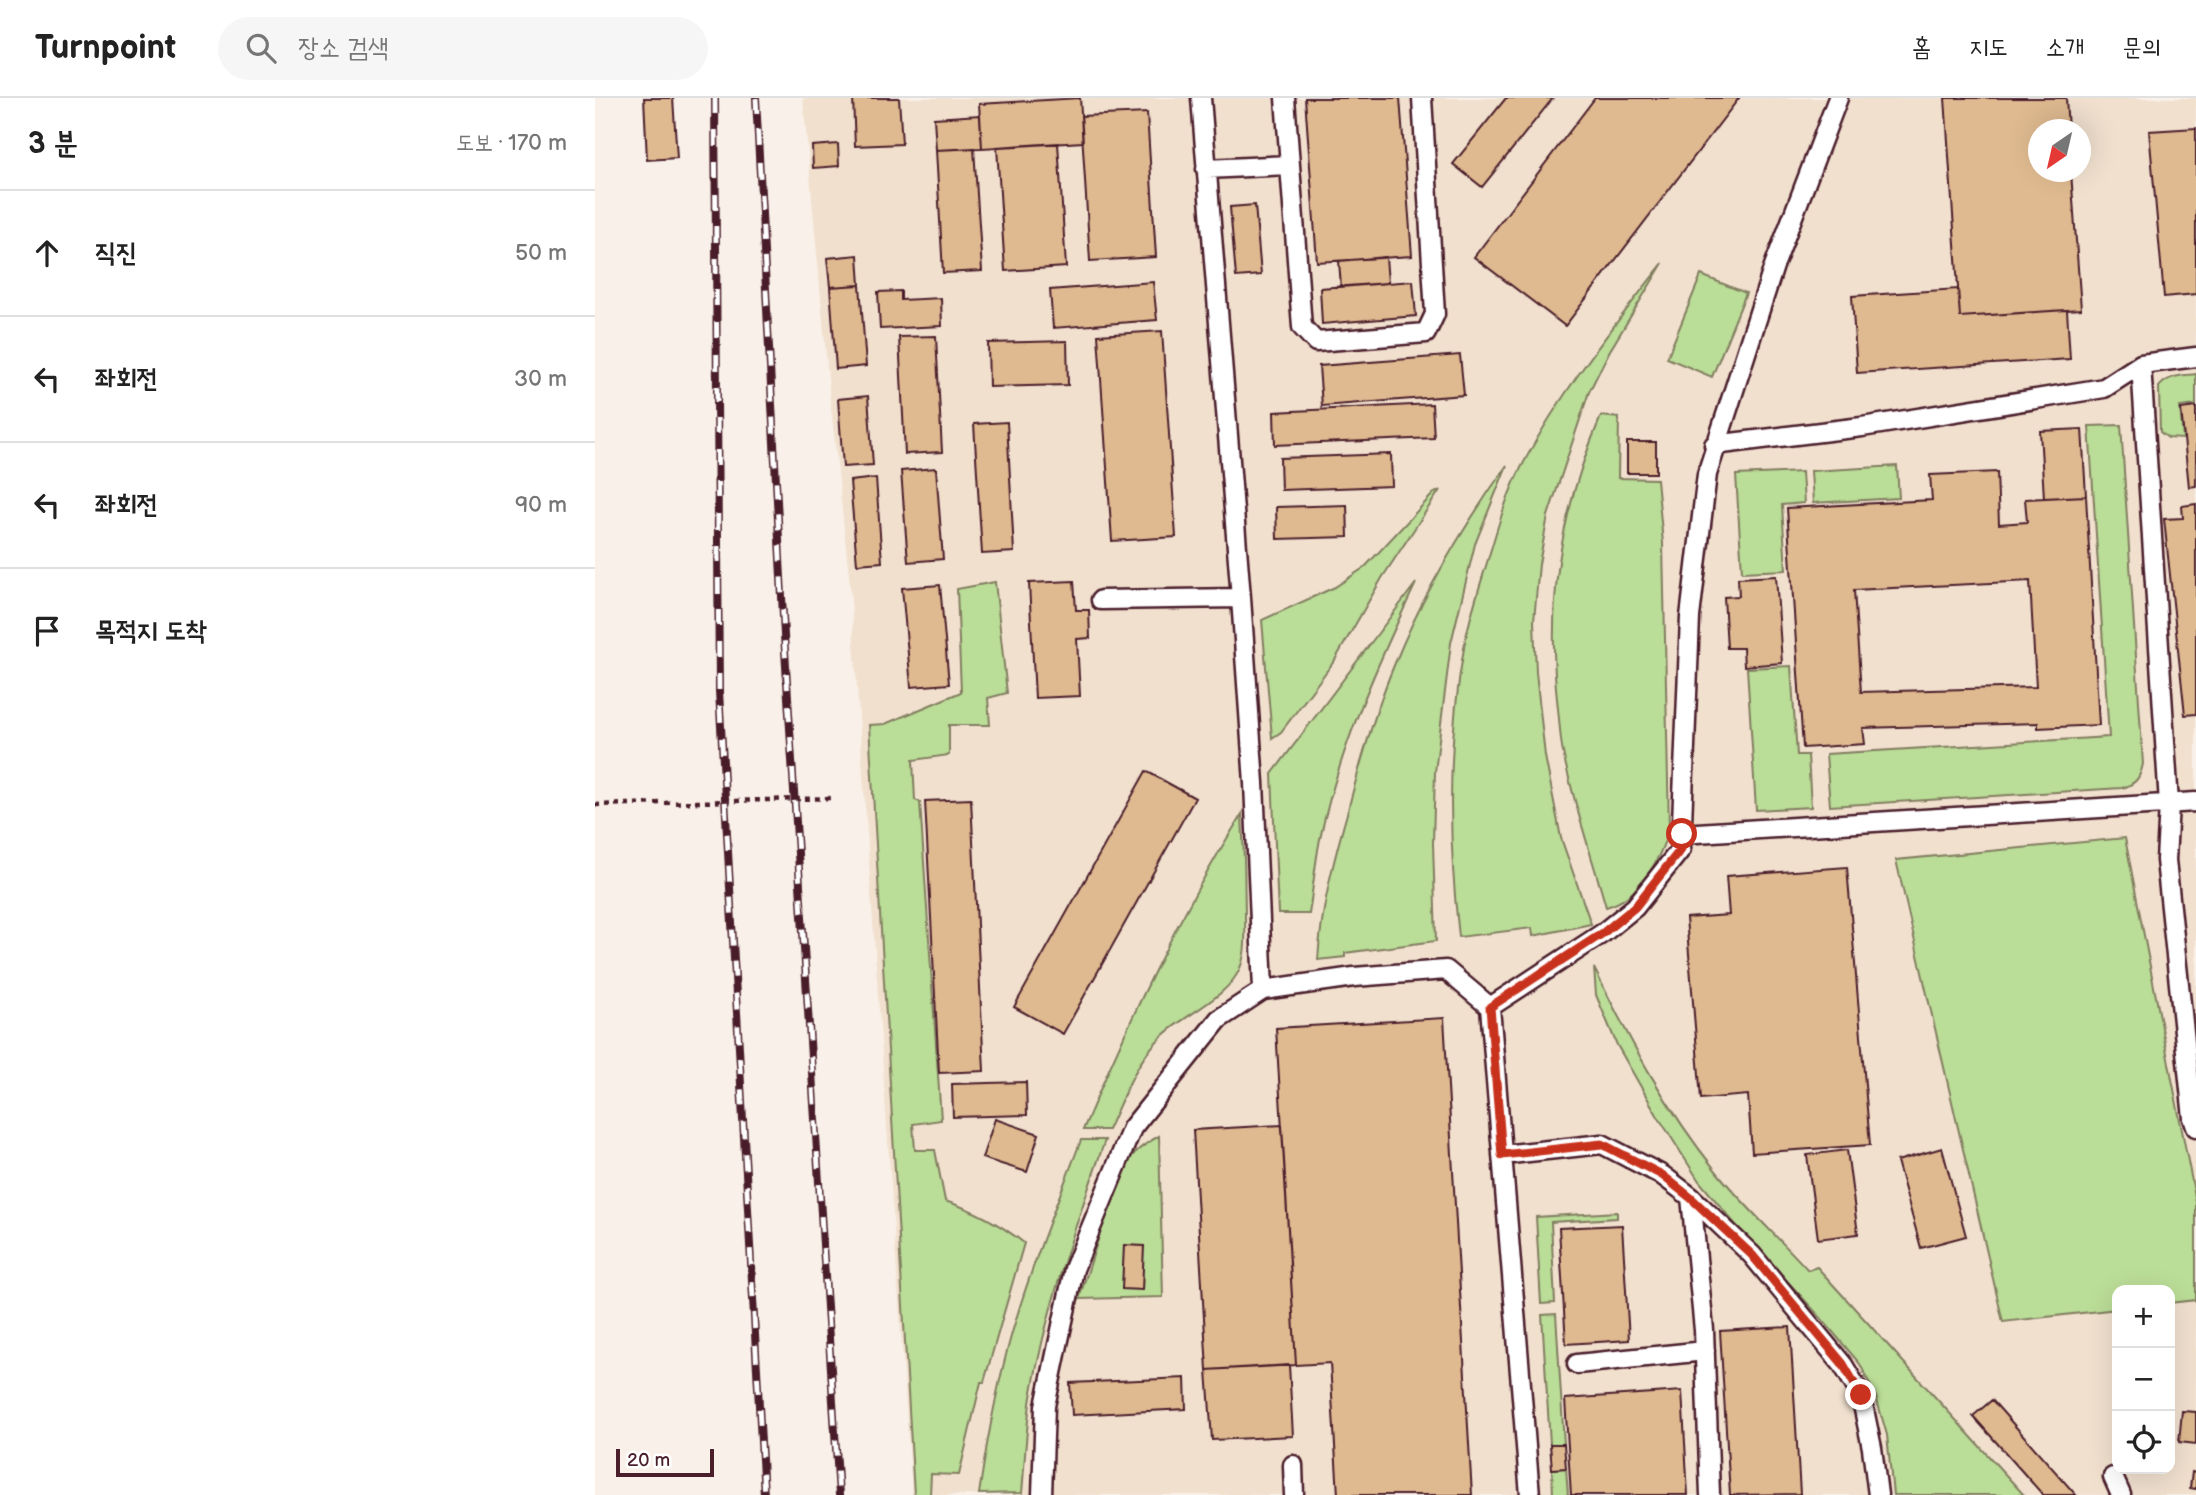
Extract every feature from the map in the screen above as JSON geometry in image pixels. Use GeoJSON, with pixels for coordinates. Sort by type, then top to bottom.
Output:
{"type":"FeatureCollection","features":[{"type":"Feature","properties":{"kind":"lane"},"geometry":{"type":"LineString","coordinates":[[1201,98],[1254,783],[1262,990]]}},
{"type":"Feature","properties":{"kind":"lane"},"geometry":{"type":"LineString","coordinates":[[1285,98],[1302,327],[1316,342],[1426,333],[1435,314],[1422,98]]}},
{"type":"Feature","properties":{"kind":"lane"},"geometry":{"type":"LineString","coordinates":[[1490,1007],[1603,933],[1635,907],[1681,849],[1690,617],[1707,474],[1714,445],[1774,266],[1838,98]]}},
{"type":"Feature","properties":{"kind":"lane"},"geometry":{"type":"LineString","coordinates":[[1206,169],[1290,165]]}},
{"type":"Feature","properties":{"kind":"lane"},"geometry":{"type":"LineString","coordinates":[[1714,445],[1862,427],[2104,388],[2141,364],[2196,357]]}},
{"type":"Feature","properties":{"kind":"lane"},"geometry":{"type":"LineString","coordinates":[[2141,364],[2169,804],[2166,860],[2196,1128]]}},
{"type":"Feature","properties":{"kind":"lane"},"geometry":{"type":"LineString","coordinates":[[1101,600],[1241,598]]}},
{"type":"Feature","properties":{"kind":"lane"},"geometry":{"type":"LineString","coordinates":[[1682,834],[2196,802]]}},
{"type":"Feature","properties":{"kind":"lane"},"geometry":{"type":"LineString","coordinates":[[1042,1495],[1045,1406],[1074,1269],[1132,1128],[1219,1019],[1262,990],[1354,977],[1446,970],[1490,1007],[1530,1495]]}},
{"type":"Feature","properties":{"kind":"lane"},"geometry":{"type":"LineString","coordinates":[[1502,1155],[1602,1144],[1662,1175],[1691,1198],[1752,1255],[1843,1364],[1861,1395],[1878,1495]]}},
{"type":"Feature","properties":{"kind":"lane"},"geometry":{"type":"LineString","coordinates":[[1691,1198],[1705,1351],[1710,1495]]}},
{"type":"Feature","properties":{"kind":"lane"},"geometry":{"type":"LineString","coordinates":[[1577,1364],[1705,1351]]}},
{"type":"Feature","properties":{"kind":"lane"},"geometry":{"type":"LineString","coordinates":[[1293,1465],[1294,1495]]}},
{"type":"Feature","properties":{"kind":"lane"},"geometry":{"type":"LineString","coordinates":[[2113,1477],[2121,1495]]}},
{"type":"Feature","properties":{"kind":"path"},"geometry":{"type":"LineString","coordinates":[[595,805],[834,798]]}},
{"type":"Feature","properties":{"kind":"shaded area"},"geometry":{"type":"Polygon","coordinates":[[[803,98],[2196,98],[2196,1495],[912,1495],[850,585],[803,98]]]}},
{"type":"Feature","properties":{"kind":"green space"},"geometry":{"type":"Polygon","coordinates":[[[1663,263],[1609,352],[1589,392],[1548,516],[1539,564],[1534,621],[1536,672],[1545,756],[1561,838],[1591,924],[1533,936],[1532,928],[1459,937],[1451,829],[1452,756],[1458,684],[1478,590],[1507,499],[1537,439],[1588,362],[1663,263]]]}},
{"type":"Feature","properties":{"kind":"green space"},"geometry":{"type":"Polygon","coordinates":[[[1701,275],[1746,293],[1712,377],[1667,358],[1701,275]]]}},
{"type":"Feature","properties":{"kind":"green space"},"geometry":{"type":"Polygon","coordinates":[[[2196,374],[2196,405],[2180,407],[2183,439],[2168,438],[2160,432],[2159,387],[2171,378],[2196,374]]]}},
{"type":"Feature","properties":{"kind":"green space"},"geometry":{"type":"Polygon","coordinates":[[[1601,416],[1619,418],[1618,478],[1657,479],[1663,543],[1669,828],[1660,853],[1647,876],[1629,895],[1606,907],[1578,814],[1563,751],[1554,632],[1559,560],[1566,524],[1575,489],[1601,416]]]}},
{"type":"Feature","properties":{"kind":"green space"},"geometry":{"type":"Polygon","coordinates":[[[2121,425],[2143,764],[2137,780],[2122,788],[1830,806],[1826,754],[2109,737],[2089,426],[2121,425]]]}},
{"type":"Feature","properties":{"kind":"green space"},"geometry":{"type":"Polygon","coordinates":[[[1507,465],[1475,544],[1451,643],[1435,772],[1433,843],[1436,941],[1345,953],[1345,957],[1318,960],[1333,865],[1363,754],[1388,681],[1431,586],[1507,465]]]}},
{"type":"Feature","properties":{"kind":"green space"},"geometry":{"type":"Polygon","coordinates":[[[1897,466],[1899,498],[1813,503],[1811,471],[1897,466]]]}},
{"type":"Feature","properties":{"kind":"green space"},"geometry":{"type":"Polygon","coordinates":[[[1802,472],[1804,503],[1782,505],[1786,570],[1742,572],[1736,475],[1802,472]]]}},
{"type":"Feature","properties":{"kind":"green space"},"geometry":{"type":"Polygon","coordinates":[[[1440,490],[1382,578],[1335,660],[1281,732],[1272,738],[1262,620],[1335,587],[1365,567],[1433,494],[1440,490]]]}},
{"type":"Feature","properties":{"kind":"green space"},"geometry":{"type":"Polygon","coordinates":[[[995,582],[1007,693],[988,698],[990,725],[949,725],[949,755],[913,760],[915,800],[920,802],[941,1120],[913,1124],[915,1150],[935,1150],[945,1201],[987,1218],[1024,1243],[984,1382],[981,1382],[959,1475],[931,1474],[930,1495],[914,1495],[869,725],[885,724],[961,692],[957,589],[995,582]]]}},
{"type":"Feature","properties":{"kind":"green space"},"geometry":{"type":"Polygon","coordinates":[[[1416,583],[1373,677],[1348,741],[1320,839],[1309,914],[1278,914],[1272,774],[1416,583]]]}},
{"type":"Feature","properties":{"kind":"green space"},"geometry":{"type":"Polygon","coordinates":[[[1791,666],[1797,755],[1808,755],[1811,807],[1756,810],[1747,668],[1791,666]]]}},
{"type":"Feature","properties":{"kind":"green space"},"geometry":{"type":"Polygon","coordinates":[[[1242,814],[1245,935],[1240,968],[1226,988],[1160,1038],[1151,1048],[1130,1081],[1108,1130],[1083,1130],[1156,968],[1197,890],[1242,814]]]}},
{"type":"Feature","properties":{"kind":"green space"},"geometry":{"type":"Polygon","coordinates":[[[2125,838],[2196,1202],[2196,1300],[2175,1302],[2175,1285],[2112,1285],[2112,1310],[2003,1322],[1896,860],[2125,838]]]}},
{"type":"Feature","properties":{"kind":"green space"},"geometry":{"type":"Polygon","coordinates":[[[1594,968],[1649,1073],[1716,1171],[1808,1270],[1817,1267],[2024,1495],[1893,1495],[1887,1435],[1876,1397],[1860,1364],[1699,1181],[1617,1045],[1596,995],[1594,968]]]}},
{"type":"Feature","properties":{"kind":"green space"},"geometry":{"type":"Polygon","coordinates":[[[1159,1136],[1163,1297],[1079,1299],[1118,1177],[1135,1153],[1159,1136]]]}},
{"type":"Feature","properties":{"kind":"green space"},"geometry":{"type":"Polygon","coordinates":[[[1081,1140],[1105,1140],[1063,1267],[1037,1364],[1029,1409],[1022,1493],[979,1494],[995,1404],[1011,1338],[1039,1249],[1081,1140]]]}},
{"type":"Feature","properties":{"kind":"green space"},"geometry":{"type":"Polygon","coordinates":[[[1617,1212],[1617,1218],[1551,1222],[1555,1303],[1541,1304],[1536,1217],[1617,1212]]]}},
{"type":"Feature","properties":{"kind":"green space"},"geometry":{"type":"Polygon","coordinates":[[[1556,1314],[1564,1444],[1550,1444],[1542,1315],[1556,1314]]]}},
{"type":"Feature","properties":{"kind":"green space"},"geometry":{"type":"Polygon","coordinates":[[[1566,1468],[1568,1495],[1553,1495],[1552,1469],[1566,1468]]]}},
{"type":"Feature","properties":{"kind":"building"},"geometry":{"type":"Polygon","coordinates":[[[644,98],[673,98],[677,158],[647,160],[644,98]]]}},
{"type":"Feature","properties":{"kind":"building"},"geometry":{"type":"Polygon","coordinates":[[[853,98],[899,98],[902,144],[855,146],[853,98]]]}},
{"type":"Feature","properties":{"kind":"building"},"geometry":{"type":"Polygon","coordinates":[[[1080,98],[1083,142],[982,148],[979,104],[1080,98]]]}},
{"type":"Feature","properties":{"kind":"building"},"geometry":{"type":"Polygon","coordinates":[[[1305,98],[1400,98],[1412,256],[1317,262],[1305,98]]]}},
{"type":"Feature","properties":{"kind":"building"},"geometry":{"type":"Polygon","coordinates":[[[1506,98],[1553,98],[1482,187],[1453,164],[1506,98]]]}},
{"type":"Feature","properties":{"kind":"building"},"geometry":{"type":"Polygon","coordinates":[[[1595,98],[1739,98],[1565,326],[1474,257],[1595,98]]]}},
{"type":"Feature","properties":{"kind":"building"},"geometry":{"type":"Polygon","coordinates":[[[1945,98],[2066,98],[2067,119],[2028,119],[2028,182],[2072,182],[2081,309],[1960,317],[1945,98]]]}},
{"type":"Feature","properties":{"kind":"building"},"geometry":{"type":"Polygon","coordinates":[[[1147,113],[1156,257],[1090,261],[1081,116],[1147,113]]]}},
{"type":"Feature","properties":{"kind":"building"},"geometry":{"type":"Polygon","coordinates":[[[980,115],[982,148],[936,150],[934,118],[980,115]]]}},
{"type":"Feature","properties":{"kind":"building"},"geometry":{"type":"Polygon","coordinates":[[[2196,128],[2196,294],[2164,297],[2149,131],[2196,128]]]}},
{"type":"Feature","properties":{"kind":"building"},"geometry":{"type":"Polygon","coordinates":[[[1058,143],[1066,267],[1005,271],[997,147],[1058,143]]]}},
{"type":"Feature","properties":{"kind":"building"},"geometry":{"type":"Polygon","coordinates":[[[838,144],[839,166],[813,168],[812,146],[838,144]]]}},
{"type":"Feature","properties":{"kind":"building"},"geometry":{"type":"Polygon","coordinates":[[[974,148],[982,271],[943,273],[936,150],[974,148]]]}},
{"type":"Feature","properties":{"kind":"building"},"geometry":{"type":"Polygon","coordinates":[[[1255,205],[1261,275],[1236,277],[1230,207],[1255,205]]]}},
{"type":"Feature","properties":{"kind":"building"},"geometry":{"type":"Polygon","coordinates":[[[858,255],[860,285],[830,287],[827,258],[858,255]]]}},
{"type":"Feature","properties":{"kind":"building"},"geometry":{"type":"Polygon","coordinates":[[[1386,257],[1388,283],[1341,287],[1339,261],[1386,257]]]}},
{"type":"Feature","properties":{"kind":"building"},"geometry":{"type":"Polygon","coordinates":[[[1413,281],[1416,316],[1322,324],[1320,288],[1413,281]]]}},
{"type":"Feature","properties":{"kind":"building"},"geometry":{"type":"Polygon","coordinates":[[[1153,282],[1157,320],[1053,328],[1050,290],[1153,282]]]}},
{"type":"Feature","properties":{"kind":"building"},"geometry":{"type":"Polygon","coordinates":[[[860,285],[866,366],[836,369],[830,287],[860,285]]]}},
{"type":"Feature","properties":{"kind":"building"},"geometry":{"type":"Polygon","coordinates":[[[1958,289],[1960,317],[2067,310],[2070,359],[1857,373],[1852,296],[1958,289]]]}},
{"type":"Feature","properties":{"kind":"building"},"geometry":{"type":"Polygon","coordinates":[[[901,291],[901,300],[941,298],[942,326],[880,329],[878,292],[901,291]]]}},
{"type":"Feature","properties":{"kind":"building"},"geometry":{"type":"Polygon","coordinates":[[[1162,331],[1176,537],[1112,541],[1098,335],[1162,331]]]}},
{"type":"Feature","properties":{"kind":"building"},"geometry":{"type":"Polygon","coordinates":[[[936,336],[942,452],[905,454],[899,337],[936,336]]]}},
{"type":"Feature","properties":{"kind":"building"},"geometry":{"type":"Polygon","coordinates":[[[1067,341],[1068,385],[989,387],[988,343],[1067,341]]]}},
{"type":"Feature","properties":{"kind":"building"},"geometry":{"type":"Polygon","coordinates":[[[1460,355],[1464,395],[1322,406],[1319,366],[1460,355]]]}},
{"type":"Feature","properties":{"kind":"building"},"geometry":{"type":"Polygon","coordinates":[[[868,396],[873,465],[843,467],[838,399],[868,396]]]}},
{"type":"Feature","properties":{"kind":"building"},"geometry":{"type":"Polygon","coordinates":[[[1432,404],[1434,438],[1275,445],[1274,412],[1432,404]]]}},
{"type":"Feature","properties":{"kind":"building"},"geometry":{"type":"Polygon","coordinates":[[[2196,407],[2196,486],[2189,487],[2181,409],[2196,407]]]}},
{"type":"Feature","properties":{"kind":"building"},"geometry":{"type":"Polygon","coordinates":[[[1007,422],[1014,552],[982,554],[974,424],[1007,422]]]}},
{"type":"Feature","properties":{"kind":"building"},"geometry":{"type":"Polygon","coordinates":[[[2082,429],[2086,496],[2044,498],[2040,431],[2082,429]]]}},
{"type":"Feature","properties":{"kind":"building"},"geometry":{"type":"Polygon","coordinates":[[[1627,442],[1656,442],[1656,473],[1627,473],[1627,442]]]}},
{"type":"Feature","properties":{"kind":"building"},"geometry":{"type":"Polygon","coordinates":[[[1391,454],[1392,486],[1281,490],[1280,458],[1391,454]]]}},
{"type":"Feature","properties":{"kind":"building"},"geometry":{"type":"Polygon","coordinates":[[[936,468],[943,559],[908,562],[901,471],[936,468]]]}},
{"type":"Feature","properties":{"kind":"building"},"geometry":{"type":"Polygon","coordinates":[[[1997,472],[1999,524],[2027,522],[2025,499],[2086,496],[2099,725],[2038,728],[2038,723],[1863,728],[1865,744],[1803,748],[1787,508],[1932,500],[1930,475],[1997,472]],[[2030,581],[1854,590],[1861,692],[2036,687],[2030,581]]]}},
{"type":"Feature","properties":{"kind":"building"},"geometry":{"type":"Polygon","coordinates":[[[876,478],[882,562],[857,564],[850,481],[876,478]]]}},
{"type":"Feature","properties":{"kind":"building"},"geometry":{"type":"Polygon","coordinates":[[[2196,504],[2196,714],[2185,715],[2164,519],[2183,518],[2182,506],[2196,504]]]}},
{"type":"Feature","properties":{"kind":"building"},"geometry":{"type":"Polygon","coordinates":[[[1347,505],[1348,537],[1277,539],[1276,507],[1347,505]]]}},
{"type":"Feature","properties":{"kind":"building"},"geometry":{"type":"Polygon","coordinates":[[[1776,576],[1782,663],[1744,666],[1743,648],[1727,648],[1724,597],[1739,596],[1738,578],[1776,576]]]}},
{"type":"Feature","properties":{"kind":"building"},"geometry":{"type":"Polygon","coordinates":[[[1074,581],[1076,610],[1089,610],[1090,638],[1077,639],[1080,696],[1035,698],[1029,583],[1074,581]]]}},
{"type":"Feature","properties":{"kind":"building"},"geometry":{"type":"Polygon","coordinates":[[[940,585],[949,684],[911,687],[902,588],[940,585]]]}},
{"type":"Feature","properties":{"kind":"building"},"geometry":{"type":"Polygon","coordinates":[[[1146,771],[1195,798],[1063,1034],[1014,1007],[1146,771]]]}},
{"type":"Feature","properties":{"kind":"building"},"geometry":{"type":"Polygon","coordinates":[[[971,799],[984,1071],[939,1073],[925,801],[971,799]]]}},
{"type":"Feature","properties":{"kind":"building"},"geometry":{"type":"Polygon","coordinates":[[[1847,867],[1870,1145],[1752,1153],[1748,1095],[1701,1099],[1686,918],[1729,915],[1726,876],[1847,867]]]}},
{"type":"Feature","properties":{"kind":"building"},"geometry":{"type":"Polygon","coordinates":[[[1444,1018],[1472,1495],[1338,1495],[1330,1363],[1296,1365],[1276,1028],[1444,1018]]]}},
{"type":"Feature","properties":{"kind":"building"},"geometry":{"type":"Polygon","coordinates":[[[1026,1082],[1027,1115],[953,1117],[952,1084],[1026,1082]]]}},
{"type":"Feature","properties":{"kind":"building"},"geometry":{"type":"Polygon","coordinates":[[[995,1119],[1039,1134],[1027,1172],[982,1158],[995,1119]]]}},
{"type":"Feature","properties":{"kind":"building"},"geometry":{"type":"Polygon","coordinates":[[[1282,1125],[1296,1365],[1207,1370],[1193,1130],[1282,1125]]]}},
{"type":"Feature","properties":{"kind":"building"},"geometry":{"type":"Polygon","coordinates":[[[1942,1148],[1966,1236],[1921,1248],[1897,1161],[1942,1148]]]}},
{"type":"Feature","properties":{"kind":"building"},"geometry":{"type":"Polygon","coordinates":[[[1847,1150],[1858,1234],[1818,1239],[1807,1155],[1847,1150]]]}},
{"type":"Feature","properties":{"kind":"building"},"geometry":{"type":"Polygon","coordinates":[[[1622,1225],[1629,1340],[1566,1344],[1559,1228],[1622,1225]]]}},
{"type":"Feature","properties":{"kind":"building"},"geometry":{"type":"Polygon","coordinates":[[[1124,1245],[1144,1246],[1142,1290],[1122,1289],[1124,1245]]]}},
{"type":"Feature","properties":{"kind":"building"},"geometry":{"type":"Polygon","coordinates":[[[1790,1327],[1800,1494],[1730,1495],[1720,1331],[1790,1327]]]}},
{"type":"Feature","properties":{"kind":"building"},"geometry":{"type":"Polygon","coordinates":[[[1289,1365],[1293,1436],[1212,1440],[1207,1370],[1289,1365]]]}},
{"type":"Feature","properties":{"kind":"building"},"geometry":{"type":"Polygon","coordinates":[[[1185,1378],[1186,1409],[1072,1415],[1070,1383],[1185,1378]]]}},
{"type":"Feature","properties":{"kind":"building"},"geometry":{"type":"Polygon","coordinates":[[[1682,1391],[1688,1495],[1571,1495],[1565,1399],[1682,1391]]]}},
{"type":"Feature","properties":{"kind":"building"},"geometry":{"type":"Polygon","coordinates":[[[1992,1400],[2076,1495],[2043,1495],[1973,1416],[1992,1400]]]}},
{"type":"Feature","properties":{"kind":"building"},"geometry":{"type":"Polygon","coordinates":[[[2182,1411],[2196,1412],[2196,1444],[2179,1442],[2182,1411]]]}},
{"type":"Feature","properties":{"kind":"building"},"geometry":{"type":"Polygon","coordinates":[[[1550,1444],[1564,1444],[1566,1468],[1552,1469],[1550,1444]]]}},
{"type":"Feature","properties":{"kind":"building"},"geometry":{"type":"Polygon","coordinates":[[[2192,1472],[2196,1473],[2196,1489],[2190,1488],[2192,1472]]]}},
{"type":"Feature","properties":{"kind":"railway"},"geometry":{"type":"LineString","coordinates":[[715,98],[719,691],[764,1495]]}},
{"type":"Feature","properties":{"kind":"railway"},"geometry":{"type":"LineString","coordinates":[[756,98],[784,635],[839,1495]]}},
{"type":"Feature","properties":{"kind":"route"},"geometry":{"type":"LineString","coordinates":[[1682,834],[1681,849],[1635,907],[1603,933],[1490,1007],[1502,1155],[1602,1144],[1662,1175],[1752,1255],[1843,1364],[1861,1395]]}}]}
